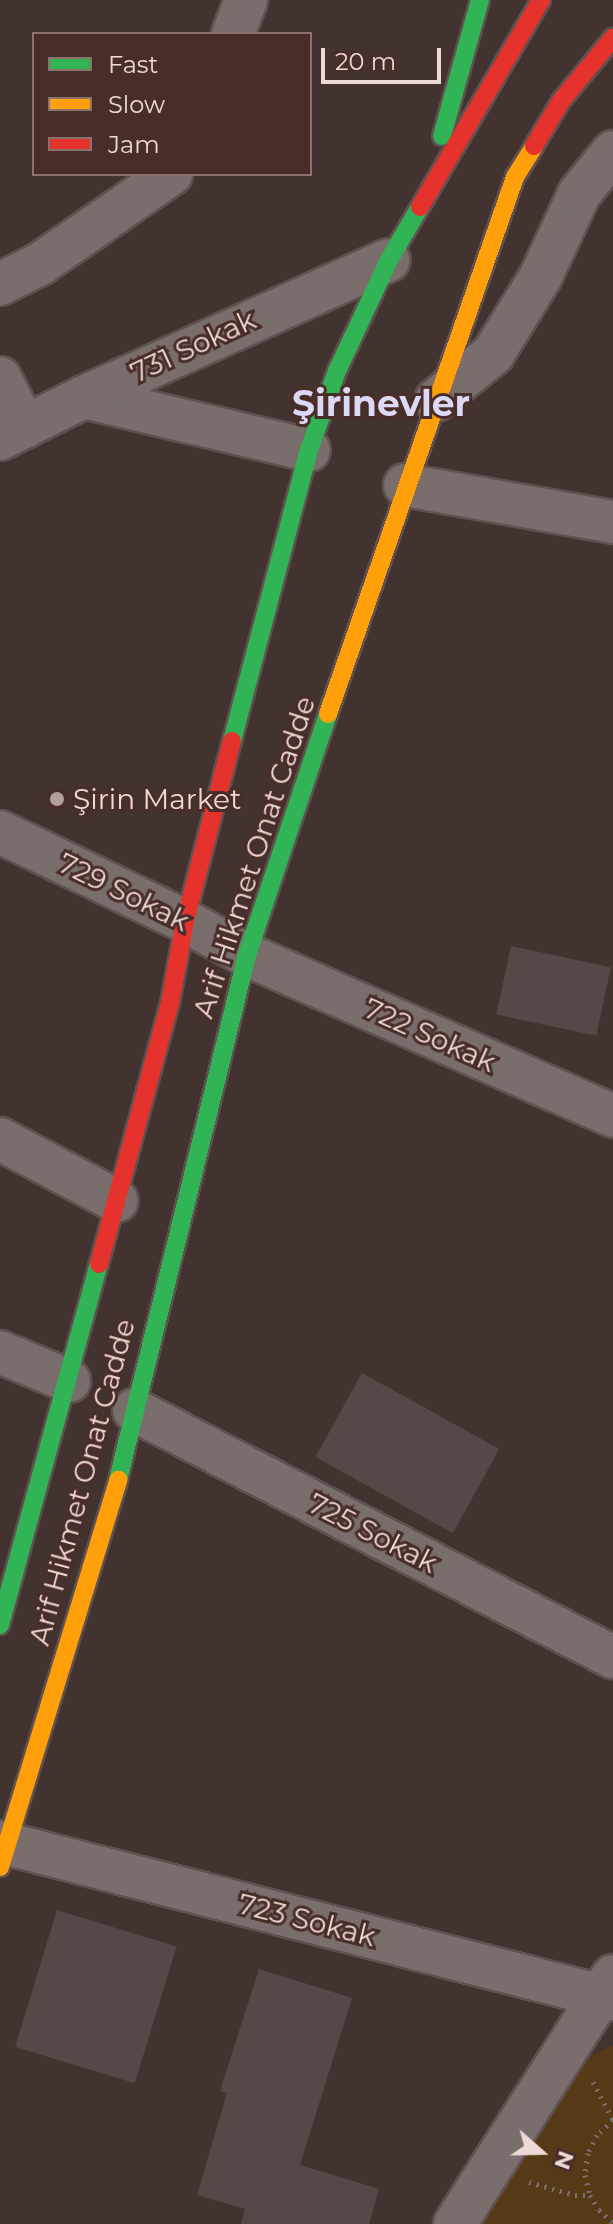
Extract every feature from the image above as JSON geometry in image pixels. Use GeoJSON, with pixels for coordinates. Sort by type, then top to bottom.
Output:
{"type":"FeatureCollection","features":[{"type":"Feature","properties":{"kind":"main road"},"geometry":{"type":"LineString","coordinates":[[427,190],[480,0]]}},
{"type":"Feature","properties":{"kind":"main road","name":"Arif Hikmet Onat Cadde"},"geometry":{"type":"LineString","coordinates":[[0,1625],[170,1003],[185,921],[309,450],[337,371],[389,260],[427,190],[541,0]]}},
{"type":"Feature","properties":{"kind":"main road","name":"Arif Hikmet Onat Cadde"},"geometry":{"type":"LineString","coordinates":[[2,1851],[116,1487],[247,955],[405,485],[515,177],[561,101],[613,38]]}},
{"type":"Feature","properties":{"kind":"street"},"geometry":{"type":"LineString","coordinates":[[234,32],[246,0]]}},
{"type":"Feature","properties":{"kind":"street"},"geometry":{"type":"LineString","coordinates":[[436,400],[493,354],[541,276],[579,194],[613,152]]}},
{"type":"Feature","properties":{"kind":"street"},"geometry":{"type":"LineString","coordinates":[[0,284],[40,264],[168,176]]}},
{"type":"Feature","properties":{"kind":"street","name":"731 Sokak"},"geometry":{"type":"LineString","coordinates":[[13,433],[84,397],[389,260]]}},
{"type":"Feature","properties":{"kind":"street"},"geometry":{"type":"LineString","coordinates":[[0,378],[13,433]]}},
{"type":"Feature","properties":{"kind":"street"},"geometry":{"type":"LineString","coordinates":[[84,397],[309,450]]}},
{"type":"Feature","properties":{"kind":"street"},"geometry":{"type":"LineString","coordinates":[[405,485],[613,522]]}},
{"type":"Feature","properties":{"kind":"street","name":"729 Sokak"},"geometry":{"type":"LineString","coordinates":[[0,832],[185,921],[247,955]]}},
{"type":"Feature","properties":{"kind":"street","name":"722 Sokak"},"geometry":{"type":"LineString","coordinates":[[247,955],[613,1116]]}},
{"type":"Feature","properties":{"kind":"street"},"geometry":{"type":"LineString","coordinates":[[0,1139],[117,1201]]}},
{"type":"Feature","properties":{"kind":"street"},"geometry":{"type":"LineString","coordinates":[[0,1352],[69,1381]]}},
{"type":"Feature","properties":{"kind":"street","name":"725 Sokak"},"geometry":{"type":"LineString","coordinates":[[134,1410],[613,1657]]}},
{"type":"Feature","properties":{"kind":"street","name":"723 Sokak"},"geometry":{"type":"LineString","coordinates":[[2,1851],[609,1990]]}},
{"type":"Feature","properties":{"kind":"street"},"geometry":{"type":"LineString","coordinates":[[455,2224],[609,1990]]}},
{"type":"Feature","properties":{"kind":"path"},"geometry":{"type":"LineString","coordinates":[[588,2072],[613,2120],[597,2135],[588,2153],[585,2175],[590,2195],[599,2210],[613,2223]]}},
{"type":"Feature","properties":{"kind":"path"},"geometry":{"type":"LineString","coordinates":[[517,2176],[575,2195],[590,2195]]}},
{"type":"Feature","properties":{"kind":"shaded area"},"geometry":{"type":"Polygon","coordinates":[[[613,2046],[613,2224],[477,2224],[581,2059],[613,2046]]]}},
{"type":"Feature","properties":{"kind":"building"},"geometry":{"type":"Polygon","coordinates":[[[511,946],[611,967],[596,1036],[496,1014],[511,946]]]}},
{"type":"Feature","properties":{"kind":"building"},"geometry":{"type":"Polygon","coordinates":[[[362,1373],[499,1449],[453,1533],[315,1457],[362,1373]]]}},
{"type":"Feature","properties":{"kind":"building"},"geometry":{"type":"Polygon","coordinates":[[[57,1910],[177,1947],[135,2083],[15,2047],[57,1910]]]}},
{"type":"Feature","properties":{"kind":"building"},"geometry":{"type":"Polygon","coordinates":[[[259,1969],[352,1998],[300,2165],[379,2189],[369,2224],[241,2224],[245,2209],[197,2195],[227,2093],[220,2091],[259,1969]]]}},
{"type":"Feature","properties":{"kind":"traffic: fast"},"geometry":{"type":"LineString","coordinates":[[442,136],[480,0]]}},
{"type":"Feature","properties":{"kind":"traffic: fast"},"geometry":{"type":"LineString","coordinates":[[232,741],[309,450],[337,371],[389,260],[420,207]]}},
{"type":"Feature","properties":{"kind":"traffic: fast"},"geometry":{"type":"LineString","coordinates":[[118,1480],[247,955],[328,714]]}},
{"type":"Feature","properties":{"kind":"traffic: fast"},"geometry":{"type":"LineString","coordinates":[[0,1625],[99,1264]]}},
{"type":"Feature","properties":{"kind":"traffic: slow"},"geometry":{"type":"LineString","coordinates":[[328,714],[515,177],[534,146]]}},
{"type":"Feature","properties":{"kind":"traffic: slow"},"geometry":{"type":"LineString","coordinates":[[0,1867],[118,1480]]}},
{"type":"Feature","properties":{"kind":"traffic: jam"},"geometry":{"type":"LineString","coordinates":[[420,207],[541,0]]}},
{"type":"Feature","properties":{"kind":"traffic: jam"},"geometry":{"type":"LineString","coordinates":[[534,146],[561,101],[613,38]]}},
{"type":"Feature","properties":{"kind":"traffic: jam"},"geometry":{"type":"LineString","coordinates":[[99,1264],[170,1003],[185,921],[232,741]]}},
{"type":"Feature","properties":{"kind":"place","name":"Şirin Market"},"geometry":{"type":"Point","coordinates":[57,799]}},
{"type":"Feature","properties":{"kind":"district","name":"Şirinevler"},"geometry":{"type":"Point","coordinates":[381,404]}}]}
